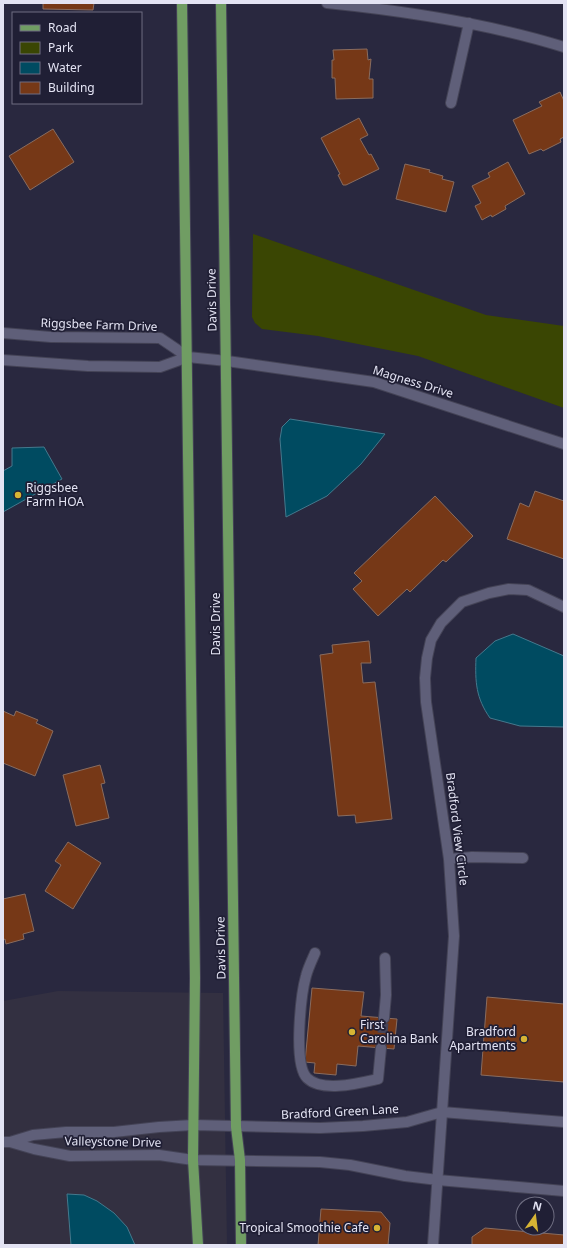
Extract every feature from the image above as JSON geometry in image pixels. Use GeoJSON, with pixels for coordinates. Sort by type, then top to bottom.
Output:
{"type":"FeatureCollection","features":[{"type":"Feature","properties":{"kind":"main road","name":"Davis Drive"},"geometry":{"type":"LineString","coordinates":[[182,3],[188,357],[195,978],[193,1160],[198,1245]]}},
{"type":"Feature","properties":{"kind":"main road","name":"Davis Drive"},"geometry":{"type":"LineString","coordinates":[[221,3],[227,361],[230,737],[236,1127],[240,1160],[240,1245]]}},
{"type":"Feature","properties":{"kind":"street"},"geometry":{"type":"LineString","coordinates":[[327,3],[367,7],[469,23],[530,36],[564,47]]}},
{"type":"Feature","properties":{"kind":"street"},"geometry":{"type":"LineString","coordinates":[[451,103],[469,23]]}},
{"type":"Feature","properties":{"kind":"street","name":"Riggsbee Farm Drive"},"geometry":{"type":"LineString","coordinates":[[3,333],[51,338],[160,338],[188,357]]}},
{"type":"Feature","properties":{"kind":"street","name":"Riggsbee Farm Drive"},"geometry":{"type":"LineString","coordinates":[[3,360],[88,366],[160,367],[188,357],[227,361]]}},
{"type":"Feature","properties":{"kind":"street","name":"Magness Drive"},"geometry":{"type":"LineString","coordinates":[[227,361],[374,382],[564,444]]}},
{"type":"Feature","properties":{"kind":"street","name":"Bradford View Circle"},"geometry":{"type":"LineString","coordinates":[[433,1245],[454,936],[449,859],[426,702],[425,678],[427,658],[431,640],[441,622],[462,602],[489,593],[509,589],[528,590],[564,607]]}},
{"type":"Feature","properties":{"kind":"street"},"geometry":{"type":"LineString","coordinates":[[449,859],[472,857],[523,858]]}},
{"type":"Feature","properties":{"kind":"street"},"geometry":{"type":"LineString","coordinates":[[315,953],[306,976],[300,1025],[299,1060],[306,1077],[326,1085],[350,1085],[378,1079],[381,1048]]}},
{"type":"Feature","properties":{"kind":"street"},"geometry":{"type":"LineString","coordinates":[[384,1018],[386,995],[385,958]]}},
{"type":"Feature","properties":{"kind":"street","name":"Bradford Green Lane"},"geometry":{"type":"LineString","coordinates":[[236,1127],[320,1128],[363,1126],[407,1122],[442,1112],[564,1122]]}},
{"type":"Feature","properties":{"kind":"street","name":"Valleystone Drive"},"geometry":{"type":"LineString","coordinates":[[6,1142],[33,1135],[66,1132],[114,1132],[159,1126],[193,1125],[236,1127]]}},
{"type":"Feature","properties":{"kind":"street","name":"Valleystone Drive"},"geometry":{"type":"LineString","coordinates":[[6,1142],[70,1156],[159,1155],[193,1160],[240,1160]]}},
{"type":"Feature","properties":{"kind":"street"},"geometry":{"type":"LineString","coordinates":[[240,1160],[320,1162],[350,1165],[405,1176],[438,1180],[564,1191]]}},
{"type":"Feature","properties":{"kind":"shaded area"},"geometry":{"type":"Polygon","coordinates":[[[58,991],[223,993],[227,1245],[3,1245],[3,1001],[58,991]]]}},
{"type":"Feature","properties":{"kind":"green space"},"geometry":{"type":"Polygon","coordinates":[[[253,234],[486,315],[564,326],[564,408],[418,356],[318,336],[262,329],[255,323],[252,317],[253,234]]]}},
{"type":"Feature","properties":{"kind":"water"},"geometry":{"type":"Polygon","coordinates":[[[290,419],[385,434],[361,464],[327,496],[286,517],[280,439],[282,427],[290,419]]]}},
{"type":"Feature","properties":{"kind":"water","name":"Riggsbee Farm HOA"},"geometry":{"type":"Polygon","coordinates":[[[44,447],[62,479],[3,512],[3,471],[12,466],[12,448],[44,447]]]}},
{"type":"Feature","properties":{"kind":"water"},"geometry":{"type":"Polygon","coordinates":[[[513,634],[564,656],[564,727],[520,726],[490,718],[485,711],[477,690],[476,658],[495,641],[513,634]]]}},
{"type":"Feature","properties":{"kind":"water"},"geometry":{"type":"Polygon","coordinates":[[[67,1194],[84,1195],[97,1201],[114,1213],[127,1227],[135,1245],[71,1245],[67,1194]]]}},
{"type":"Feature","properties":{"kind":"building"},"geometry":{"type":"Polygon","coordinates":[[[43,3],[94,3],[93,10],[43,9],[43,3]]]}},
{"type":"Feature","properties":{"kind":"building"},"geometry":{"type":"Polygon","coordinates":[[[367,49],[368,60],[371,59],[369,79],[373,79],[373,98],[336,99],[335,78],[332,78],[332,60],[334,60],[333,50],[367,49]]]}},
{"type":"Feature","properties":{"kind":"building"},"geometry":{"type":"Polygon","coordinates":[[[560,92],[564,101],[564,137],[560,139],[561,142],[543,151],[541,149],[529,154],[513,120],[542,106],[539,102],[560,92]]]}},
{"type":"Feature","properties":{"kind":"building"},"geometry":{"type":"Polygon","coordinates":[[[359,118],[368,135],[360,139],[369,155],[371,154],[379,169],[346,185],[343,185],[338,175],[340,174],[321,138],[359,118]]]}},
{"type":"Feature","properties":{"kind":"building"},"geometry":{"type":"Polygon","coordinates":[[[53,129],[74,162],[30,190],[9,156],[53,129]]]}},
{"type":"Feature","properties":{"kind":"building"},"geometry":{"type":"Polygon","coordinates":[[[508,162],[525,194],[505,206],[506,209],[492,217],[491,215],[482,220],[475,206],[481,203],[472,186],[490,177],[488,173],[508,162]]]}},
{"type":"Feature","properties":{"kind":"building"},"geometry":{"type":"Polygon","coordinates":[[[405,164],[430,170],[429,172],[443,176],[442,179],[454,182],[446,212],[396,199],[405,164]]]}},
{"type":"Feature","properties":{"kind":"building"},"geometry":{"type":"Polygon","coordinates":[[[535,491],[564,501],[564,559],[507,539],[520,503],[529,507],[535,491]]]}},
{"type":"Feature","properties":{"kind":"building"},"geometry":{"type":"Polygon","coordinates":[[[435,496],[473,536],[446,562],[443,560],[410,592],[407,589],[378,616],[353,589],[362,581],[354,573],[435,496]]]}},
{"type":"Feature","properties":{"kind":"building"},"geometry":{"type":"Polygon","coordinates":[[[369,641],[371,663],[361,663],[363,683],[375,682],[392,819],[356,823],[355,815],[338,816],[320,655],[333,653],[332,645],[369,641]]]}},
{"type":"Feature","properties":{"kind":"building"},"geometry":{"type":"Polygon","coordinates":[[[3,711],[14,716],[16,711],[38,720],[36,723],[53,731],[35,776],[3,763],[3,711]]]}},
{"type":"Feature","properties":{"kind":"building"},"geometry":{"type":"Polygon","coordinates":[[[100,765],[105,783],[101,784],[109,818],[76,826],[63,775],[100,765]]]}},
{"type":"Feature","properties":{"kind":"building"},"geometry":{"type":"Polygon","coordinates":[[[68,842],[101,863],[73,909],[45,891],[61,865],[55,861],[68,842]]]}},
{"type":"Feature","properties":{"kind":"building"},"geometry":{"type":"Polygon","coordinates":[[[25,894],[34,931],[23,934],[24,939],[6,944],[5,939],[3,940],[3,899],[25,894]]]}},
{"type":"Feature","properties":{"kind":"building","name":"First Carolina Bank"},"geometry":{"type":"Polygon","coordinates":[[[312,988],[364,992],[361,1016],[397,1019],[394,1049],[358,1046],[356,1066],[337,1064],[336,1075],[314,1073],[315,1063],[305,1062],[312,988]]]}},
{"type":"Feature","properties":{"kind":"building","name":"Bradford Apartments"},"geometry":{"type":"Polygon","coordinates":[[[487,997],[564,1004],[564,1082],[481,1075],[487,997]]]}},
{"type":"Feature","properties":{"kind":"building"},"geometry":{"type":"Polygon","coordinates":[[[321,1209],[381,1212],[390,1223],[388,1245],[318,1245],[321,1209]]]}},
{"type":"Feature","properties":{"kind":"building"},"geometry":{"type":"Polygon","coordinates":[[[485,1228],[515,1231],[515,1236],[564,1235],[564,1245],[472,1245],[472,1237],[485,1228]]]}},
{"type":"Feature","properties":{"kind":"tunnel"},"geometry":{"type":"LineString","coordinates":[[381,1048],[384,1018]]}},
{"type":"Feature","properties":{"kind":"place","name":"Riggsbee Farm HOA"},"geometry":{"type":"Point","coordinates":[18,495]}},
{"type":"Feature","properties":{"kind":"place","name":"First Carolina Bank"},"geometry":{"type":"Point","coordinates":[352,1032]}},
{"type":"Feature","properties":{"kind":"place","name":"Bradford Apartments"},"geometry":{"type":"Point","coordinates":[524,1039]}},
{"type":"Feature","properties":{"kind":"place","name":"Tropical Smoothie Cafe"},"geometry":{"type":"Point","coordinates":[377,1228]}}]}
